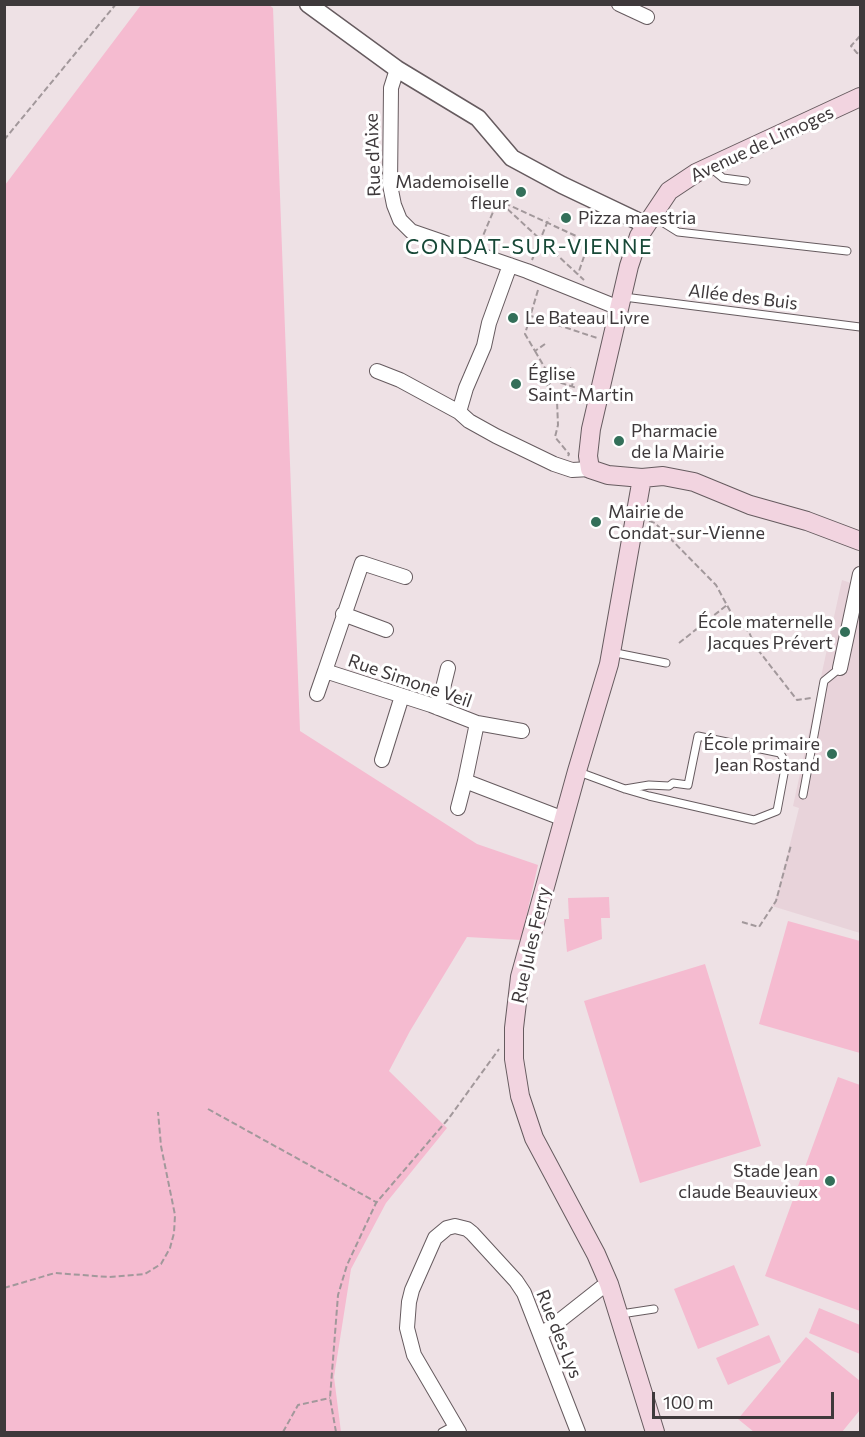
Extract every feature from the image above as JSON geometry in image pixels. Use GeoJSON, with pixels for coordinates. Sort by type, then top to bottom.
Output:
{"type":"FeatureCollection","features":[{"type":"Feature","properties":{"kind":"main road","name":"Avenue de Limoges"},"geometry":{"type":"LineString","coordinates":[[590,469],[589,443],[599,395],[639,236],[669,191],[696,173],[861,98]]}},
{"type":"Feature","properties":{"kind":"main road"},"geometry":{"type":"LineString","coordinates":[[590,469],[614,477],[663,476],[694,482],[750,505],[807,521],[861,541]]}},
{"type":"Feature","properties":{"kind":"main road","name":"Rue Jules Ferry"},"geometry":{"type":"LineString","coordinates":[[642,478],[611,652],[520,977],[514,1028],[514,1059],[520,1096],[534,1138],[596,1254],[609,1284],[655,1432]]}},
{"type":"Feature","properties":{"kind":"street"},"geometry":{"type":"LineString","coordinates":[[308,4],[397,69],[478,118],[512,158],[562,185],[649,220]]}},
{"type":"Feature","properties":{"kind":"street"},"geometry":{"type":"LineString","coordinates":[[619,4],[647,17]]}},
{"type":"Feature","properties":{"kind":"street","name":"Rue d'Aixe"},"geometry":{"type":"LineString","coordinates":[[397,69],[391,88],[390,185],[400,220],[411,231],[581,292],[621,302]]}},
{"type":"Feature","properties":{"kind":"street"},"geometry":{"type":"LineString","coordinates":[[459,412],[465,388],[484,346],[489,322],[510,265]]}},
{"type":"Feature","properties":{"kind":"street"},"geometry":{"type":"LineString","coordinates":[[377,370],[459,412],[469,421],[496,436],[572,470],[590,469]]}},
{"type":"Feature","properties":{"kind":"street","name":"Rue Simone Veil"},"geometry":{"type":"LineString","coordinates":[[405,578],[362,563],[325,671],[477,723],[459,808]]}},
{"type":"Feature","properties":{"kind":"street"},"geometry":{"type":"LineString","coordinates":[[840,668],[861,574]]}},
{"type":"Feature","properties":{"kind":"street"},"geometry":{"type":"LineString","coordinates":[[344,614],[386,630]]}},
{"type":"Feature","properties":{"kind":"street"},"geometry":{"type":"LineString","coordinates":[[438,708],[448,668]]}},
{"type":"Feature","properties":{"kind":"street"},"geometry":{"type":"LineString","coordinates":[[317,694],[325,671]]}},
{"type":"Feature","properties":{"kind":"street"},"geometry":{"type":"LineString","coordinates":[[382,760],[402,696]]}},
{"type":"Feature","properties":{"kind":"street"},"geometry":{"type":"LineString","coordinates":[[477,723],[522,731]]}},
{"type":"Feature","properties":{"kind":"street"},"geometry":{"type":"LineString","coordinates":[[465,782],[564,819]]}},
{"type":"Feature","properties":{"kind":"street","name":"Rue des Lys"},"geometry":{"type":"LineString","coordinates":[[457,1429],[414,1355],[407,1328],[412,1290],[435,1238],[440,1232],[455,1226],[472,1233],[516,1281],[524,1293],[578,1432]]}},
{"type":"Feature","properties":{"kind":"street"},"geometry":{"type":"LineString","coordinates":[[540,1333],[549,1329],[609,1284]]}},
{"type":"Feature","properties":{"kind":"lane"},"geometry":{"type":"LineString","coordinates":[[710,167],[723,178],[746,181]]}},
{"type":"Feature","properties":{"kind":"lane"},"geometry":{"type":"LineString","coordinates":[[649,220],[678,232],[847,251]]}},
{"type":"Feature","properties":{"kind":"lane","name":"Allée des Buis"},"geometry":{"type":"LineString","coordinates":[[621,302],[861,327]]}},
{"type":"Feature","properties":{"kind":"lane"},"geometry":{"type":"LineString","coordinates":[[611,652],[666,663]]}},
{"type":"Feature","properties":{"kind":"lane"},"geometry":{"type":"LineString","coordinates":[[803,795],[824,681],[840,668]]}},
{"type":"Feature","properties":{"kind":"lane"},"geometry":{"type":"LineString","coordinates":[[577,771],[625,789],[649,796],[754,820],[777,811],[786,763],[780,753],[698,736],[688,785],[672,783],[669,786],[649,785],[625,789]]}},
{"type":"Feature","properties":{"kind":"lane"},"geometry":{"type":"LineString","coordinates":[[618,1314],[654,1309]]}},
{"type":"Feature","properties":{"kind":"lane"},"geometry":{"type":"LineString","coordinates":[[442,1432],[457,1429]]}},
{"type":"Feature","properties":{"kind":"path"},"geometry":{"type":"LineString","coordinates":[[4,140],[116,4]]}},
{"type":"Feature","properties":{"kind":"path"},"geometry":{"type":"LineString","coordinates":[[861,36],[851,46],[861,54]]}},
{"type":"Feature","properties":{"kind":"path"},"geometry":{"type":"LineString","coordinates":[[476,254],[498,200]]}},
{"type":"Feature","properties":{"kind":"path"},"geometry":{"type":"LineString","coordinates":[[498,200],[589,242],[578,274]]}},
{"type":"Feature","properties":{"kind":"path"},"geometry":{"type":"LineString","coordinates":[[498,200],[585,280],[581,292]]}},
{"type":"Feature","properties":{"kind":"path"},"geometry":{"type":"LineString","coordinates":[[549,218],[523,283],[539,289],[525,334],[552,380],[599,395]]}},
{"type":"Feature","properties":{"kind":"path"},"geometry":{"type":"LineString","coordinates":[[530,316],[611,342]]}},
{"type":"Feature","properties":{"kind":"path"},"geometry":{"type":"LineString","coordinates":[[535,351],[545,344]]}},
{"type":"Feature","properties":{"kind":"path"},"geometry":{"type":"LineString","coordinates":[[570,368],[575,372],[572,386]]}},
{"type":"Feature","properties":{"kind":"path"},"geometry":{"type":"LineString","coordinates":[[552,380],[546,388],[557,401],[558,425],[555,437],[569,454],[564,467]]}},
{"type":"Feature","properties":{"kind":"path"},"geometry":{"type":"LineString","coordinates":[[635,517],[655,523],[716,585],[735,620],[749,632],[755,646],[797,700],[821,695]]}},
{"type":"Feature","properties":{"kind":"path"},"geometry":{"type":"LineString","coordinates":[[679,644],[727,605]]}},
{"type":"Feature","properties":{"kind":"path"},"geometry":{"type":"LineString","coordinates":[[742,922],[759,927],[776,901],[791,845]]}},
{"type":"Feature","properties":{"kind":"path"},"geometry":{"type":"LineString","coordinates":[[336,1432],[330,1398],[338,1295],[347,1265],[376,1203],[449,1118],[514,1028]]}},
{"type":"Feature","properties":{"kind":"path"},"geometry":{"type":"LineString","coordinates":[[208,1109],[376,1203]]}},
{"type":"Feature","properties":{"kind":"path"},"geometry":{"type":"LineString","coordinates":[[4,1288],[55,1273],[109,1277],[145,1274],[161,1264],[170,1248],[175,1215],[160,1146],[158,1112]]}},
{"type":"Feature","properties":{"kind":"path"},"geometry":{"type":"LineString","coordinates":[[283,1432],[298,1405],[330,1398]]}},
{"type":"Feature","properties":{"kind":"shaded area"},"geometry":{"type":"Polygon","coordinates":[[[268,4],[273,8],[300,731],[477,844],[538,865],[521,940],[467,937],[410,1031],[389,1071],[447,1128],[386,1203],[351,1269],[334,1377],[341,1432],[5,1432],[5,185],[141,5],[268,4]]]}},
{"type":"Feature","properties":{"kind":"shaded area","name":"École primaire Jean Rostand"},"geometry":{"type":"Polygon","coordinates":[[[842,580],[860,586],[860,933],[772,906],[777,896],[799,808],[793,806],[842,580]]]}},
{"type":"Feature","properties":{"kind":"shaded area"},"geometry":{"type":"Polygon","coordinates":[[[609,897],[610,918],[601,918],[602,939],[567,952],[564,919],[569,919],[568,898],[609,897]]]}},
{"type":"Feature","properties":{"kind":"shaded area"},"geometry":{"type":"Polygon","coordinates":[[[788,921],[860,941],[860,1053],[759,1024],[788,921]]]}},
{"type":"Feature","properties":{"kind":"shaded area"},"geometry":{"type":"Polygon","coordinates":[[[705,964],[761,1146],[640,1183],[584,1001],[705,964]]]}},
{"type":"Feature","properties":{"kind":"shaded area","name":"Stade Jean claude Beauvieux"},"geometry":{"type":"Polygon","coordinates":[[[838,1077],[860,1085],[860,1311],[765,1276],[838,1077]]]}},
{"type":"Feature","properties":{"kind":"shaded area"},"geometry":{"type":"Polygon","coordinates":[[[734,1265],[759,1325],[698,1349],[674,1289],[734,1265]]]}},
{"type":"Feature","properties":{"kind":"shaded area"},"geometry":{"type":"Polygon","coordinates":[[[819,1308],[860,1325],[860,1354],[809,1333],[819,1308]]]}},
{"type":"Feature","properties":{"kind":"shaded area"},"geometry":{"type":"Polygon","coordinates":[[[769,1335],[781,1362],[728,1385],[716,1358],[769,1335]]]}},
{"type":"Feature","properties":{"kind":"shaded area"},"geometry":{"type":"Polygon","coordinates":[[[806,1337],[860,1381],[860,1410],[842,1432],[754,1432],[738,1419],[806,1337]]]}},
{"type":"Feature","properties":{"kind":"place","name":"Mademoiselle fleur"},"geometry":{"type":"Point","coordinates":[521,192]}},
{"type":"Feature","properties":{"kind":"place","name":"Pizza maestria"},"geometry":{"type":"Point","coordinates":[566,218]}},
{"type":"Feature","properties":{"kind":"place","name":"Le Bateau Livre"},"geometry":{"type":"Point","coordinates":[513,318]}},
{"type":"Feature","properties":{"kind":"place","name":"Église Saint-Martin"},"geometry":{"type":"Point","coordinates":[516,384]}},
{"type":"Feature","properties":{"kind":"place","name":"Pharmacie de la Mairie"},"geometry":{"type":"Point","coordinates":[619,441]}},
{"type":"Feature","properties":{"kind":"place","name":"Mairie de Condat-sur-Vienne"},"geometry":{"type":"Point","coordinates":[596,522]}},
{"type":"Feature","properties":{"kind":"place","name":"École maternelle Jacques Prévert"},"geometry":{"type":"Point","coordinates":[845,632]}},
{"type":"Feature","properties":{"kind":"place","name":"École primaire Jean Rostand"},"geometry":{"type":"Point","coordinates":[832,754]}},
{"type":"Feature","properties":{"kind":"place","name":"Stade Jean claude Beauvieux"},"geometry":{"type":"Point","coordinates":[830,1181]}},
{"type":"Feature","properties":{"kind":"district","name":"CONDAT-SUR-VIENNE"},"geometry":{"type":"Point","coordinates":[529,247]}}]}
